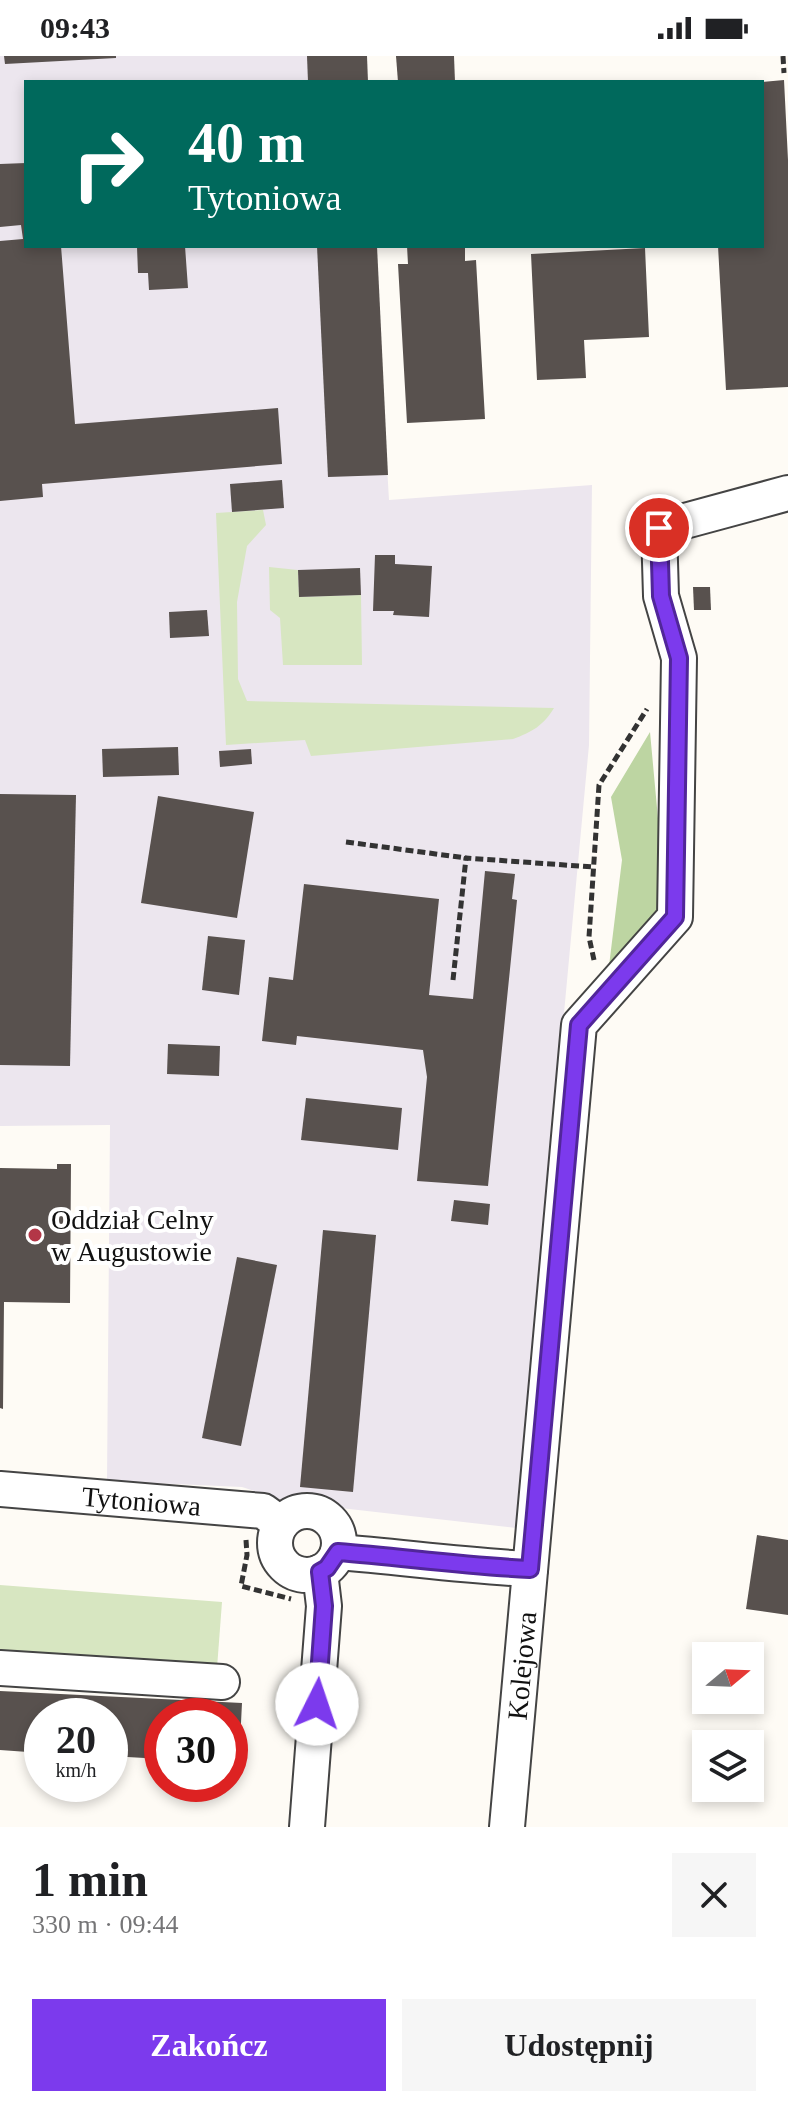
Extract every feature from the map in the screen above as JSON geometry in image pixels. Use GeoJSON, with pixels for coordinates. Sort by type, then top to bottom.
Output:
{"type":"FeatureCollection","features":[{"type":"Feature","properties":{"kind":"street","name":"Kolejowa"},"geometry":{"type":"LineString","coordinates":[[507,1827],[579,1025],[675,917],[679,658],[661,596],[659,528],[788,493]]}},
{"type":"Feature","properties":{"kind":"street","name":"Tytoniowa"},"geometry":{"type":"LineString","coordinates":[[0,1489],[263,1511],[281,1524]]}},
{"type":"Feature","properties":{"kind":"street"},"geometry":{"type":"LineString","coordinates":[[307,1827],[329,1562],[337,1533],[325,1517],[316,1513],[297,1513],[281,1524],[274,1543],[280,1561],[298,1574],[329,1562],[421,1558],[461,1566],[530,1569]]}},
{"type":"Feature","properties":{"kind":"street"},"geometry":{"type":"LineString","coordinates":[[0,1668],[222,1682]]}},
{"type":"Feature","properties":{"kind":"path"},"geometry":{"type":"LineString","coordinates":[[783,56],[784,73]]}},
{"type":"Feature","properties":{"kind":"path"},"geometry":{"type":"LineString","coordinates":[[603,1000],[589,937],[599,785],[679,658]]}},
{"type":"Feature","properties":{"kind":"path"},"geometry":{"type":"LineString","coordinates":[[346,842],[466,858],[593,867]]}},
{"type":"Feature","properties":{"kind":"path"},"geometry":{"type":"LineString","coordinates":[[453,980],[466,858]]}},
{"type":"Feature","properties":{"kind":"path"},"geometry":{"type":"LineString","coordinates":[[242,1532],[247,1555],[241,1586],[291,1598],[304,1611],[324,1612]]}},
{"type":"Feature","properties":{"kind":"shaded area"},"geometry":{"type":"Polygon","coordinates":[[[0,56],[363,56],[364,80],[24,80],[24,248],[374,248],[389,500],[592,485],[589,745],[516,1528],[288,1502],[242,1487],[107,1481],[110,1125],[0,1126],[0,56]]]}},
{"type":"Feature","properties":{"kind":"green space"},"geometry":{"type":"Polygon","coordinates":[[[263,510],[266,525],[247,546],[237,602],[238,679],[247,701],[554,708],[550,714],[536,728],[513,739],[311,756],[305,740],[226,745],[216,513],[263,510]]]}},
{"type":"Feature","properties":{"kind":"green space"},"geometry":{"type":"Polygon","coordinates":[[[269,567],[298,570],[299,597],[361,595],[362,665],[283,665],[280,618],[270,610],[269,567]]]}},
{"type":"Feature","properties":{"kind":"green space"},"geometry":{"type":"Polygon","coordinates":[[[650,732],[661,851],[659,919],[609,966],[622,860],[611,797],[650,732]]]}},
{"type":"Feature","properties":{"kind":"green space"},"geometry":{"type":"Polygon","coordinates":[[[0,1585],[222,1602],[217,1668],[0,1652],[0,1585]]]}},
{"type":"Feature","properties":{"kind":"building"},"geometry":{"type":"Polygon","coordinates":[[[4,56],[116,56],[116,58],[5,64],[4,56]]]}},
{"type":"Feature","properties":{"kind":"building"},"geometry":{"type":"Polygon","coordinates":[[[307,56],[367,56],[368,80],[308,80],[307,56]]]}},
{"type":"Feature","properties":{"kind":"building"},"geometry":{"type":"Polygon","coordinates":[[[396,56],[454,56],[455,80],[398,80],[396,56]]]}},
{"type":"Feature","properties":{"kind":"building"},"geometry":{"type":"Polygon","coordinates":[[[784,80],[788,160],[788,387],[726,390],[718,248],[764,248],[764,82],[784,80]]]}},
{"type":"Feature","properties":{"kind":"building"},"geometry":{"type":"Polygon","coordinates":[[[24,163],[24,248],[61,248],[75,424],[278,408],[282,464],[42,484],[43,497],[0,501],[0,241],[23,239],[21,225],[0,227],[0,164],[24,163]]]}},
{"type":"Feature","properties":{"kind":"building"},"geometry":{"type":"Polygon","coordinates":[[[137,248],[185,248],[188,288],[149,290],[148,273],[138,273],[137,248]]]}},
{"type":"Feature","properties":{"kind":"building"},"geometry":{"type":"Polygon","coordinates":[[[317,248],[377,248],[388,475],[328,477],[317,248]]]}},
{"type":"Feature","properties":{"kind":"building"},"geometry":{"type":"Polygon","coordinates":[[[407,248],[465,248],[465,261],[476,260],[485,419],[407,423],[398,264],[408,264],[407,248]]]}},
{"type":"Feature","properties":{"kind":"building"},"geometry":{"type":"Polygon","coordinates":[[[645,248],[649,337],[584,340],[586,378],[537,380],[531,254],[645,248]]]}},
{"type":"Feature","properties":{"kind":"building"},"geometry":{"type":"Polygon","coordinates":[[[282,480],[284,508],[232,512],[230,484],[282,480]]]}},
{"type":"Feature","properties":{"kind":"building"},"geometry":{"type":"Polygon","coordinates":[[[375,555],[395,555],[395,564],[432,566],[429,617],[373,611],[375,555]]]}},
{"type":"Feature","properties":{"kind":"building"},"geometry":{"type":"Polygon","coordinates":[[[360,568],[361,595],[299,597],[298,570],[360,568]]]}},
{"type":"Feature","properties":{"kind":"building"},"geometry":{"type":"Polygon","coordinates":[[[693,587],[710,587],[711,610],[694,610],[693,587]]]}},
{"type":"Feature","properties":{"kind":"building"},"geometry":{"type":"Polygon","coordinates":[[[207,610],[209,636],[170,638],[169,612],[207,610]]]}},
{"type":"Feature","properties":{"kind":"building"},"geometry":{"type":"Polygon","coordinates":[[[178,747],[179,775],[103,777],[102,749],[178,747]]]}},
{"type":"Feature","properties":{"kind":"building"},"geometry":{"type":"Polygon","coordinates":[[[251,749],[252,764],[220,767],[219,751],[251,749]]]}},
{"type":"Feature","properties":{"kind":"building"},"geometry":{"type":"Polygon","coordinates":[[[0,794],[76,795],[70,1066],[0,1065],[0,794]]]}},
{"type":"Feature","properties":{"kind":"building"},"geometry":{"type":"Polygon","coordinates":[[[158,796],[254,812],[237,918],[141,903],[158,796]]]}},
{"type":"Feature","properties":{"kind":"building"},"geometry":{"type":"Polygon","coordinates":[[[485,871],[515,874],[512,899],[517,900],[488,1186],[417,1181],[427,1077],[423,1050],[297,1036],[296,1045],[262,1041],[269,977],[293,980],[304,884],[439,899],[429,995],[473,999],[485,871]]]}},
{"type":"Feature","properties":{"kind":"building"},"geometry":{"type":"Polygon","coordinates":[[[208,936],[245,940],[239,995],[202,990],[208,936]]]}},
{"type":"Feature","properties":{"kind":"building"},"geometry":{"type":"Polygon","coordinates":[[[168,1044],[220,1046],[219,1076],[167,1074],[168,1044]]]}},
{"type":"Feature","properties":{"kind":"building"},"geometry":{"type":"Polygon","coordinates":[[[306,1098],[402,1108],[398,1150],[301,1140],[306,1098]]]}},
{"type":"Feature","properties":{"kind":"building","name":"Oddział Celny w Augustowie"},"geometry":{"type":"Polygon","coordinates":[[[57,1164],[71,1164],[70,1303],[4,1302],[3,1409],[0,1408],[0,1168],[57,1169],[57,1164]]]}},
{"type":"Feature","properties":{"kind":"building"},"geometry":{"type":"Polygon","coordinates":[[[454,1200],[490,1204],[488,1225],[451,1221],[454,1200]]]}},
{"type":"Feature","properties":{"kind":"building"},"geometry":{"type":"Polygon","coordinates":[[[323,1230],[376,1235],[353,1492],[300,1487],[323,1230]]]}},
{"type":"Feature","properties":{"kind":"building"},"geometry":{"type":"Polygon","coordinates":[[[237,1257],[277,1265],[241,1446],[202,1438],[237,1257]]]}},
{"type":"Feature","properties":{"kind":"building"},"geometry":{"type":"Polygon","coordinates":[[[757,1535],[788,1540],[788,1615],[746,1609],[757,1535]]]}},
{"type":"Feature","properties":{"kind":"building"},"geometry":{"type":"Polygon","coordinates":[[[0,1691],[144,1698],[144,1758],[128,1757],[128,1698],[24,1698],[24,1752],[0,1750],[0,1691]]]}},
{"type":"Feature","properties":{"kind":"place","name":"Oddział Celny w Augustowie"},"geometry":{"type":"Point","coordinates":[35,1235]}},
{"type":"Feature","properties":{"kind":"route"},"geometry":{"type":"LineString","coordinates":[[317,1704],[324,1606],[320,1572],[327,1568],[338,1552],[421,1558],[461,1566],[530,1569],[579,1025],[675,917],[679,658],[661,596],[659,528]]}}]}
